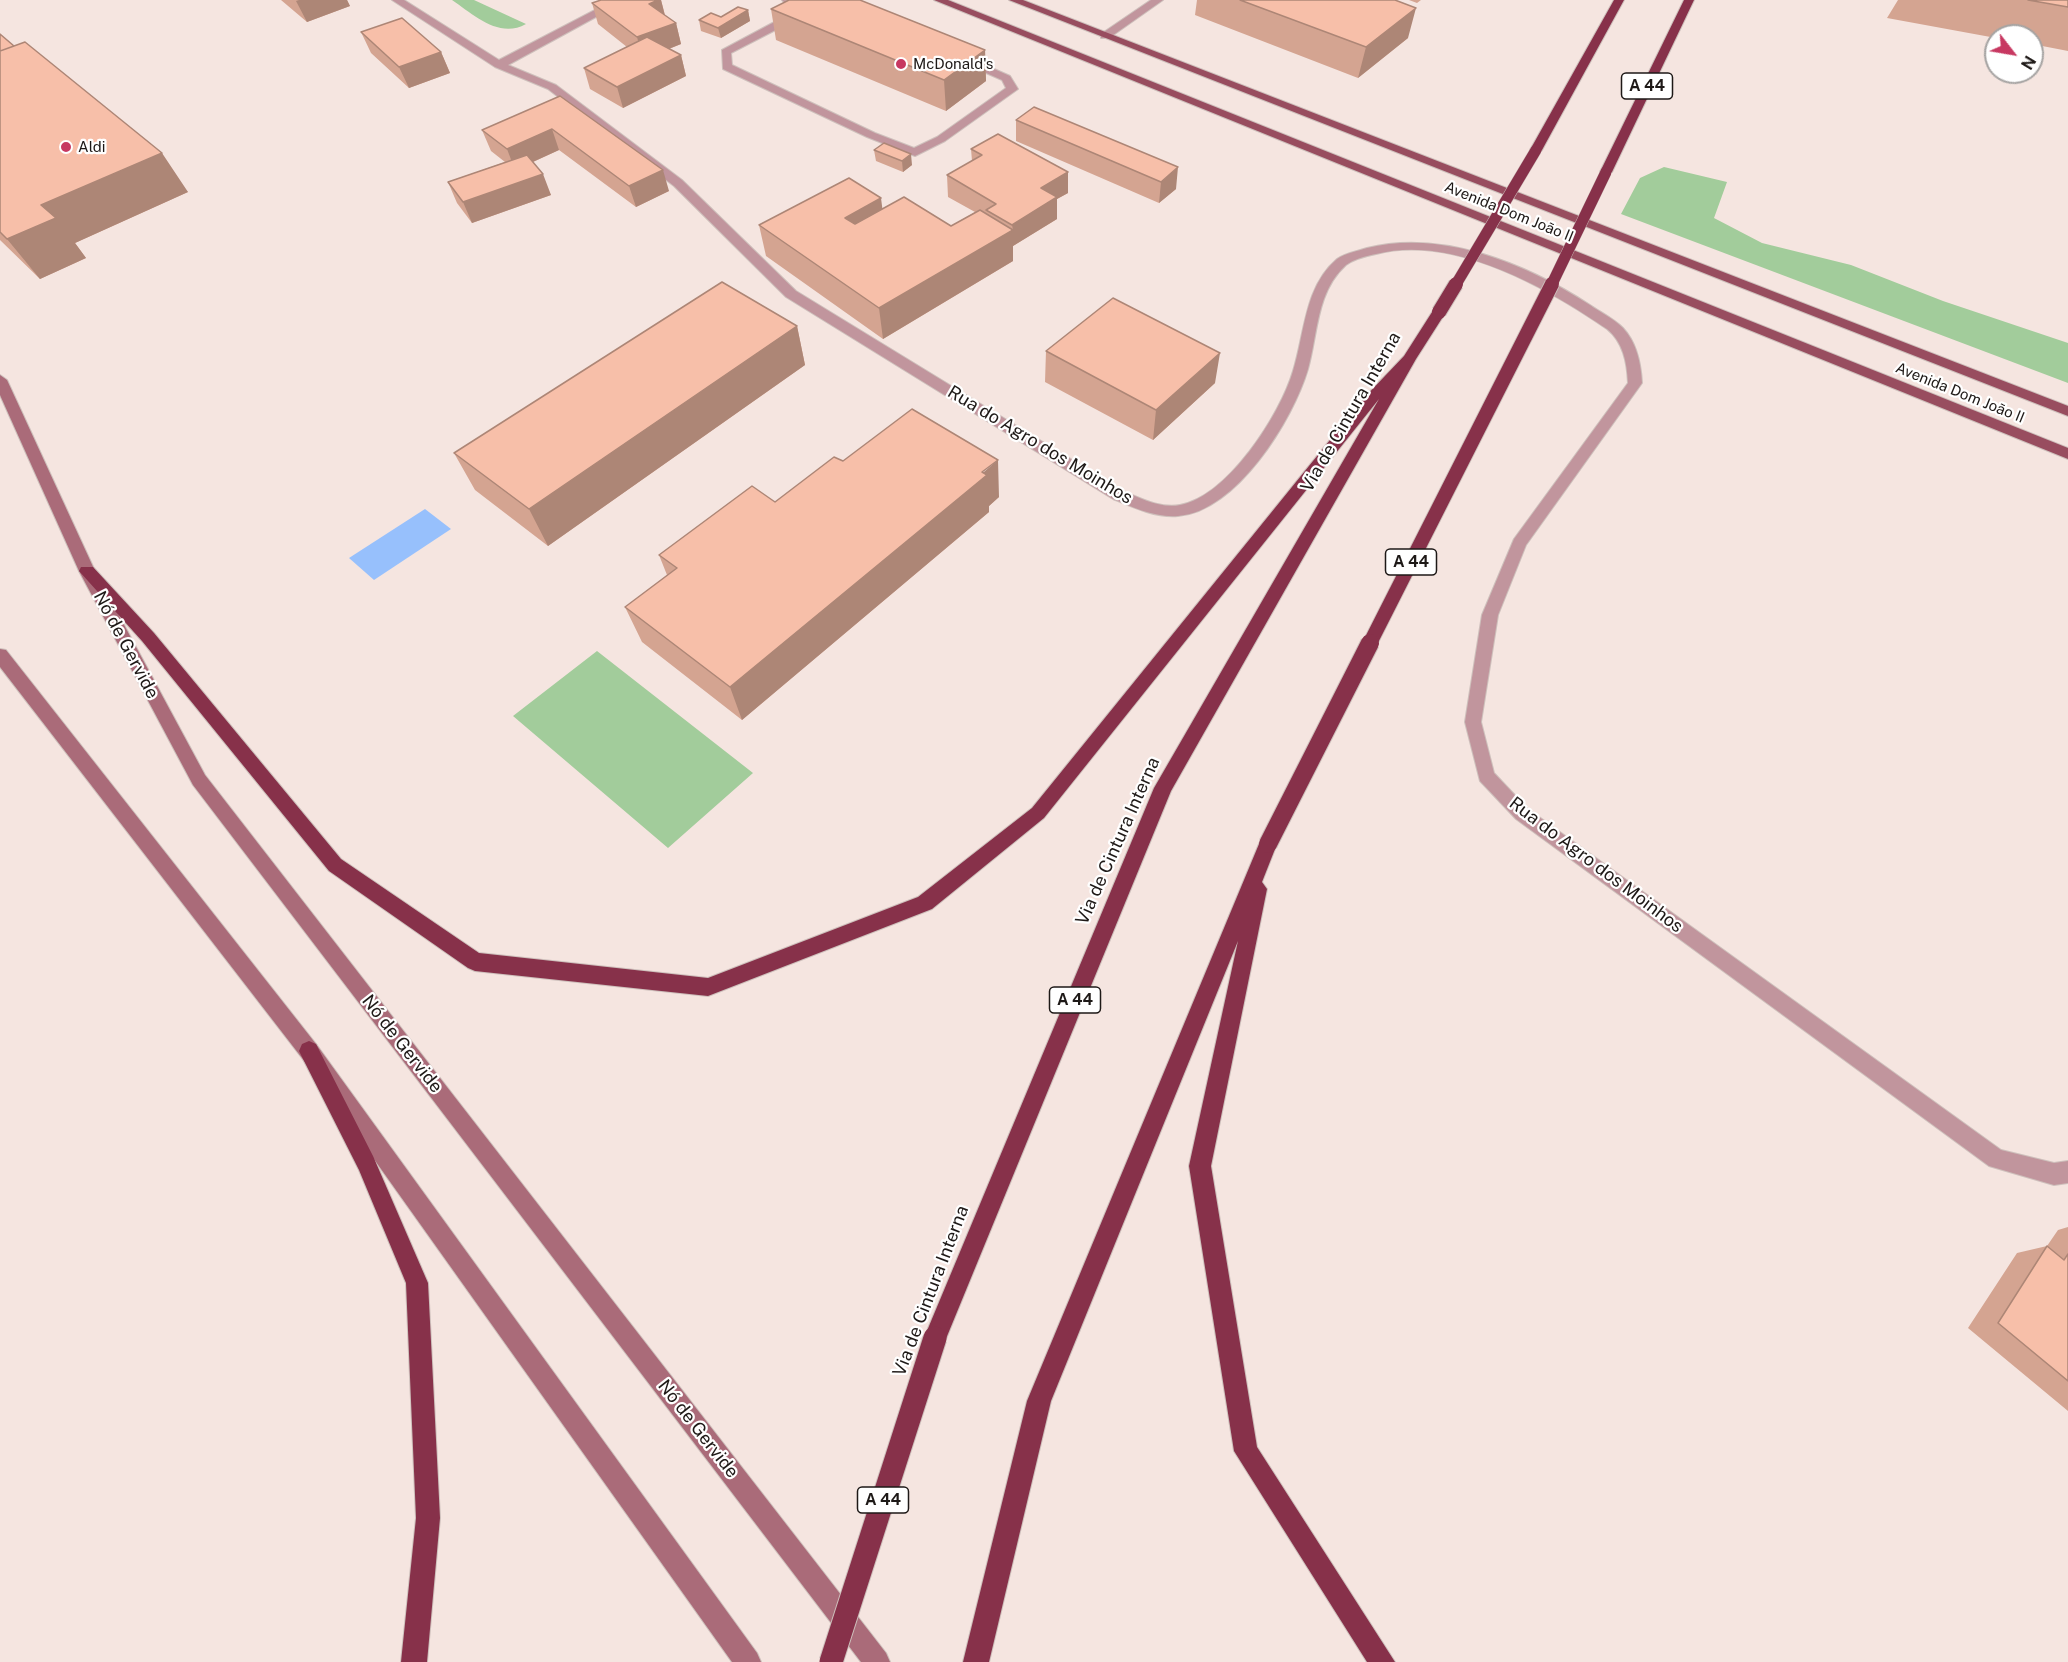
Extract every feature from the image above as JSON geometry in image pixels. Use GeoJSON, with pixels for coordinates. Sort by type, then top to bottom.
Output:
{"type":"FeatureCollection","features":[{"type":"Feature","properties":{"kind":"highway","name":"Via de Cintura Interna"},"geometry":{"type":"LineString","coordinates":[[831,1662],[935,1338],[1163,788],[1409,359],[1536,150],[1619,0]]}},
{"type":"Feature","properties":{"kind":"highway","name":"A 44"},"geometry":{"type":"LineString","coordinates":[[976,1662],[1040,1401],[1268,844],[1554,280],[1689,0]]}},
{"type":"Feature","properties":{"kind":"highway"},"geometry":{"type":"LineString","coordinates":[[87,571],[148,638],[335,866],[475,962],[708,987],[925,903],[1038,813],[1370,401],[1409,359]]}},
{"type":"Feature","properties":{"kind":"highway"},"geometry":{"type":"LineString","coordinates":[[1268,844],[1200,1166],[1246,1451],[1382,1662]]}},
{"type":"Feature","properties":{"kind":"highway"},"geometry":{"type":"LineString","coordinates":[[309,1051],[366,1163],[417,1283],[428,1518],[414,1662]]}},
{"type":"Feature","properties":{"kind":"main road","name":"Avenida Dom João II"},"geometry":{"type":"LineString","coordinates":[[939,0],[2068,454]]}},
{"type":"Feature","properties":{"kind":"main road","name":"Avenida Dom João II"},"geometry":{"type":"LineString","coordinates":[[1014,0],[2068,411]]}},
{"type":"Feature","properties":{"kind":"main road","name":"Nó de Gervide"},"geometry":{"type":"LineString","coordinates":[[0,380],[87,571],[199,780],[877,1662]]}},
{"type":"Feature","properties":{"kind":"main road"},"geometry":{"type":"LineString","coordinates":[[0,656],[309,1051],[748,1662]]}},
{"type":"Feature","properties":{"kind":"street","name":"Rua do Agro dos Moinhos"},"geometry":{"type":"LineString","coordinates":[[397,0],[499,65],[552,87],[678,183],[791,294],[1118,495],[1142,506],[1182,511],[1221,492],[1261,448],[1296,385],[1317,294],[1344,261],[1378,247],[1419,246],[1485,260],[1519,272],[1577,301],[1618,331],[1633,357],[1635,383],[1519,543],[1490,615],[1473,722],[1486,776],[1522,814],[1996,1159],[2054,1174],[2068,1172]]}},
{"type":"Feature","properties":{"kind":"street"},"geometry":{"type":"LineString","coordinates":[[499,65],[622,0]]}},
{"type":"Feature","properties":{"kind":"street"},"geometry":{"type":"LineString","coordinates":[[1105,36],[1158,0]]}},
{"type":"Feature","properties":{"kind":"street"},"geometry":{"type":"LineString","coordinates":[[791,1],[785,21],[726,52],[727,67],[871,135],[915,152],[941,139],[1012,88],[1006,78],[949,53]]}},
{"type":"Feature","properties":{"kind":"green space"},"geometry":{"type":"Polygon","coordinates":[[[452,0],[474,0],[526,24],[516,28],[497,27],[478,18],[452,0]]]}},
{"type":"Feature","properties":{"kind":"green space"},"geometry":{"type":"Polygon","coordinates":[[[1664,167],[1727,182],[1714,218],[1762,243],[1851,265],[1943,301],[2068,343],[2068,383],[1621,214],[1640,178],[1664,167]]]}},
{"type":"Feature","properties":{"kind":"green space"},"geometry":{"type":"Polygon","coordinates":[[[597,651],[753,773],[668,848],[513,716],[597,651]]]}},
{"type":"Feature","properties":{"kind":"water"},"geometry":{"type":"Polygon","coordinates":[[[425,509],[451,529],[374,580],[349,558],[425,509]]]}},
{"type":"Feature","properties":{"kind":"building"},"geometry":{"type":"Polygon","coordinates":[[[601,0],[658,0],[649,4],[676,23],[637,37],[592,3],[601,0]]]}},
{"type":"Feature","properties":{"kind":"building"},"geometry":{"type":"Polygon","coordinates":[[[789,0],[860,0],[985,50],[944,80],[771,9],[789,0]]]}},
{"type":"Feature","properties":{"kind":"building"},"geometry":{"type":"Polygon","coordinates":[[[1240,0],[1395,0],[1416,8],[1366,47],[1240,0]]]}},
{"type":"Feature","properties":{"kind":"building"},"geometry":{"type":"Polygon","coordinates":[[[2028,0],[2068,0],[2068,7],[2028,0]]]}},
{"type":"Feature","properties":{"kind":"building"},"geometry":{"type":"Polygon","coordinates":[[[738,7],[748,10],[718,28],[699,20],[711,13],[721,17],[738,7]]]}},
{"type":"Feature","properties":{"kind":"building"},"geometry":{"type":"Polygon","coordinates":[[[402,18],[441,52],[399,67],[361,32],[402,18]]]}},
{"type":"Feature","properties":{"kind":"building"},"geometry":{"type":"Polygon","coordinates":[[[0,34],[14,46],[0,51],[0,34]]]}},
{"type":"Feature","properties":{"kind":"building"},"geometry":{"type":"Polygon","coordinates":[[[647,37],[681,55],[617,87],[584,68],[647,37]]]}},
{"type":"Feature","properties":{"kind":"building","name":"Aldi"},"geometry":{"type":"Polygon","coordinates":[[[25,42],[162,153],[41,205],[56,218],[7,239],[0,232],[0,51],[25,42]]]}},
{"type":"Feature","properties":{"kind":"building"},"geometry":{"type":"Polygon","coordinates":[[[560,96],[663,170],[629,186],[552,129],[507,149],[482,130],[560,96]]]}},
{"type":"Feature","properties":{"kind":"building"},"geometry":{"type":"Polygon","coordinates":[[[1034,107],[1178,167],[1161,182],[1016,120],[1034,107]]]}},
{"type":"Feature","properties":{"kind":"building"},"geometry":{"type":"Polygon","coordinates":[[[998,134],[1068,172],[1041,188],[1057,197],[1012,225],[986,210],[996,204],[947,175],[982,155],[971,149],[998,134]]]}},
{"type":"Feature","properties":{"kind":"building"},"geometry":{"type":"Polygon","coordinates":[[[884,143],[911,154],[902,161],[874,150],[884,143]]]}},
{"type":"Feature","properties":{"kind":"building"},"geometry":{"type":"Polygon","coordinates":[[[527,155],[543,174],[463,202],[448,182],[527,155]]]}},
{"type":"Feature","properties":{"kind":"building"},"geometry":{"type":"Polygon","coordinates":[[[849,178],[881,198],[845,218],[855,224],[904,197],[951,226],[980,210],[1013,230],[879,308],[759,225],[849,178]]]}},
{"type":"Feature","properties":{"kind":"building"},"geometry":{"type":"Polygon","coordinates":[[[722,282],[797,326],[529,509],[454,453],[722,282]]]}},
{"type":"Feature","properties":{"kind":"building"},"geometry":{"type":"Polygon","coordinates":[[[1113,298],[1220,353],[1156,410],[1046,351],[1113,298]]]}},
{"type":"Feature","properties":{"kind":"building"},"geometry":{"type":"Polygon","coordinates":[[[912,409],[998,460],[982,472],[987,475],[730,687],[625,607],[677,568],[659,555],[752,486],[775,502],[834,457],[843,461],[912,409]]]}},
{"type":"Feature","properties":{"kind":"building"},"geometry":{"type":"Polygon","coordinates":[[[2047,1246],[2064,1260],[2068,1254],[2068,1381],[1998,1323],[2047,1246]]]}},
{"type":"Feature","properties":{"kind":"place","name":"McDonald's"},"geometry":{"type":"Point","coordinates":[901,64]}},
{"type":"Feature","properties":{"kind":"place","name":"Aldi"},"geometry":{"type":"Point","coordinates":[66,147]}}]}
